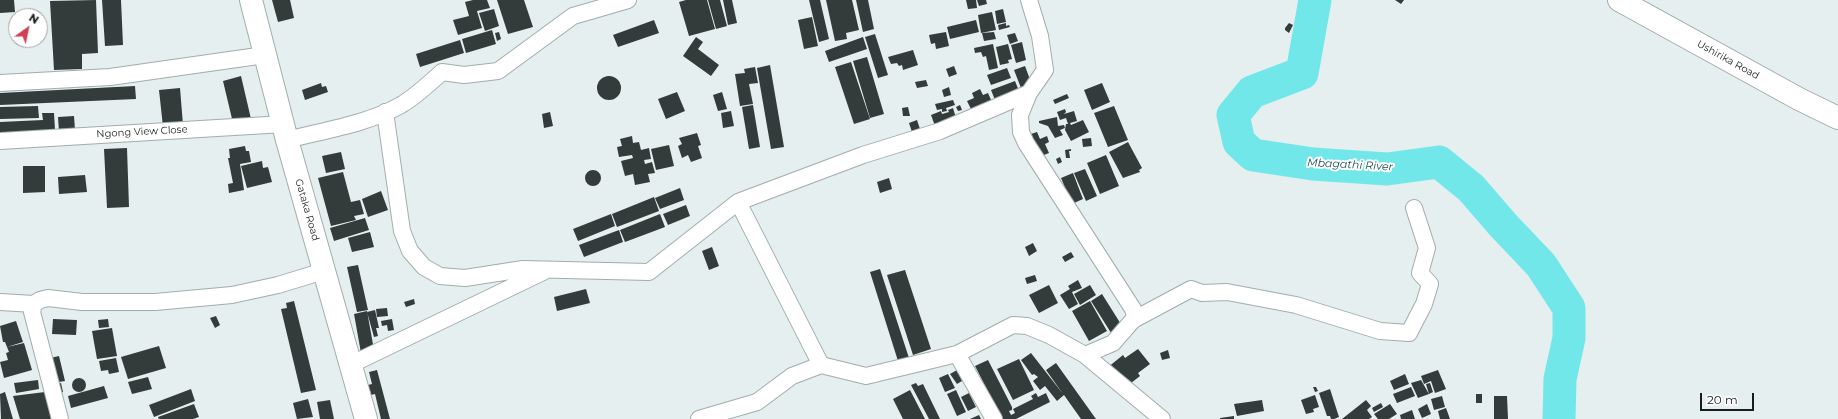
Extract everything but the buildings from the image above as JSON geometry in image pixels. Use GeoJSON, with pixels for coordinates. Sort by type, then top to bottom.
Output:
{"type":"FeatureCollection","features":[{"type":"Feature","properties":{"kind":"street","name":"Gataka Road"},"geometry":{"type":"LineString","coordinates":[[251,0],[285,132],[366,419]]}},
{"type":"Feature","properties":{"kind":"street","name":"Ngong View Close"},"geometry":{"type":"LineString","coordinates":[[0,141],[285,132],[377,116],[402,104],[424,89],[442,72],[464,75],[498,71],[573,16],[628,0]]}},
{"type":"Feature","properties":{"kind":"street"},"geometry":{"type":"LineString","coordinates":[[1029,0],[1040,36],[1045,70],[1029,93],[1020,115],[1021,132],[1026,143],[1064,204],[1133,309],[1135,315],[1133,320]]}},
{"type":"Feature","properties":{"kind":"street","name":"Ushirika Road"},"geometry":{"type":"LineString","coordinates":[[1619,0],[1799,99],[1838,118]]}},
{"type":"Feature","properties":{"kind":"street"},"geometry":{"type":"LineString","coordinates":[[0,83],[110,77],[265,55]]}},
{"type":"Feature","properties":{"kind":"street"},"geometry":{"type":"LineString","coordinates":[[385,112],[402,231],[410,250],[424,267],[440,276],[465,278],[523,269],[649,272],[738,202],[863,155],[940,131],[1029,93]]}},
{"type":"Feature","properties":{"kind":"street"},"geometry":{"type":"LineString","coordinates":[[738,202],[821,365]]}},
{"type":"Feature","properties":{"kind":"street"},"geometry":{"type":"LineString","coordinates":[[1085,355],[1113,343],[1133,320],[1191,288],[1202,293],[1227,292],[1296,306],[1380,331],[1409,333],[1424,304],[1430,284],[1420,273],[1427,248],[1414,208]]}},
{"type":"Feature","properties":{"kind":"street"},"geometry":{"type":"LineString","coordinates":[[350,365],[549,270]]}},
{"type":"Feature","properties":{"kind":"street"},"geometry":{"type":"LineString","coordinates":[[0,302],[34,304],[40,300],[48,298],[82,302],[155,302],[232,295],[278,285],[324,271]]}},
{"type":"Feature","properties":{"kind":"street"},"geometry":{"type":"LineString","coordinates":[[34,304],[32,312],[60,419]]}},
{"type":"Feature","properties":{"kind":"street"},"geometry":{"type":"LineString","coordinates":[[699,419],[757,402],[792,376],[821,365],[866,376],[957,354],[1012,325],[1027,326],[1049,335],[1085,355],[1162,419]]}},
{"type":"Feature","properties":{"kind":"street"},"geometry":{"type":"LineString","coordinates":[[957,354],[994,419]]}},
{"type":"Feature","properties":{"kind":"waterway","name":"Mbagathi River"},"geometry":{"type":"LineString","coordinates":[[1315,0],[1302,73],[1252,92],[1233,115],[1239,142],[1253,155],[1313,164],[1387,169],[1439,162],[1471,188],[1503,225],[1541,265],[1569,308],[1569,338],[1560,379],[1559,419]]}}]}
